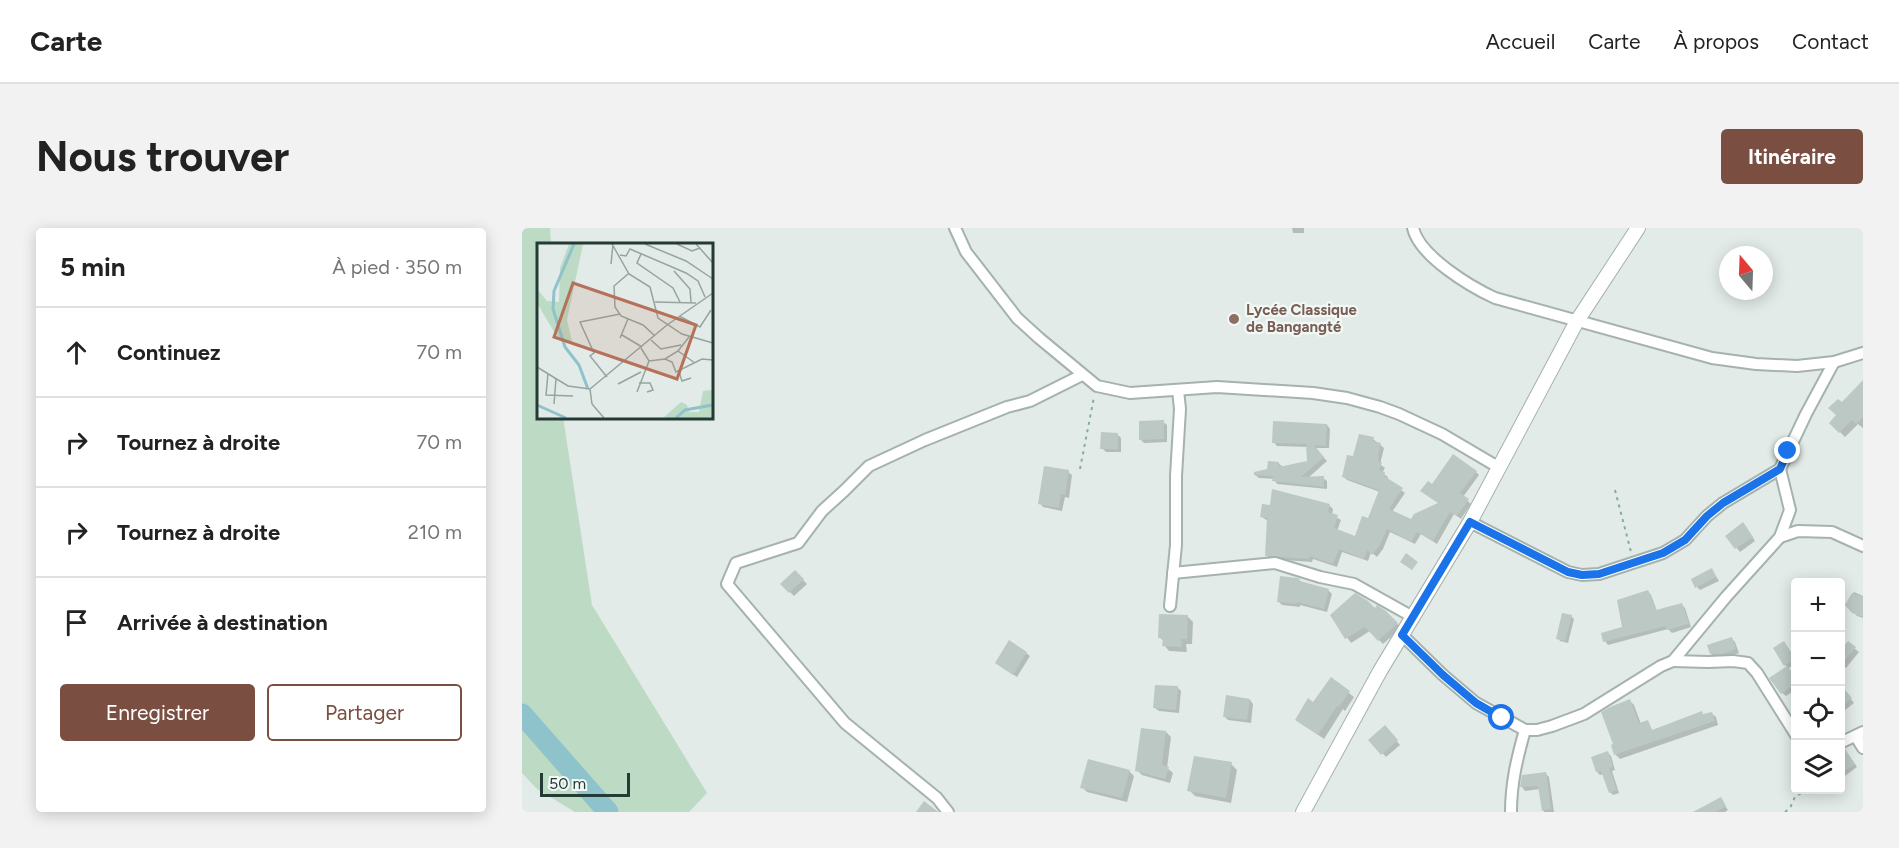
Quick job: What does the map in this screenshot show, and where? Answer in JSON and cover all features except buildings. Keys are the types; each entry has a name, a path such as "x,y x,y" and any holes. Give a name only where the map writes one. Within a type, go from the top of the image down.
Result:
{"street":[{"path":"955,228 966,252 1017,318 1097,386 1130,393 1217,387 1313,393 1347,398 1380,406 1399,414 1442,434 1498,467"},
{"path":"1413,228 1417,240 1443,266 1470,286 1495,298 1577,321 1712,358 1756,364 1797,366 1834,363 1863,353"},
{"path":"1303,812 1380,671 1470,522 1577,321 1638,228"},
{"path":"1470,522 1568,572 1582,575 1599,574 1663,553 1685,540 1707,516 1723,503 1780,469 1834,363"},
{"path":"948,812 937,798 844,723 727,584 736,563 798,543 822,511 869,466 924,440 1007,407 1030,401 1082,375"},
{"path":"1170,606 1176,545 1176,476 1180,409 1178,390"},
{"path":"1780,469 1790,510 1798,531"},
{"path":"1674,661 1726,597 1780,537 1790,510"},
{"path":"1780,537 1798,531 1832,532 1863,546"},
{"path":"1173,573 1275,563 1320,577 1354,584 1413,617"},
{"path":"1402,635 1476,703 1525,730 1552,726 1584,714 1674,661 1748,663 1757,673 1791,727"},
{"path":"1511,812 1511,787 1525,730"},
{"path":"1845,741 1859,734 1863,748"}],"path":[{"path":"1080,470 1097,386"},
{"path":"1615,490 1623,527 1636,563"},
{"path":"1785,812 1799,794"}],"green space":[{"path":"522,228 550,228 551,243 537,243 537,418 563,418 592,605 707,793 689,812 575,812 537,789 522,773"}],"waterway":[{"path":"522,714 608,812"}],"place":[{"name":"Lycée Classique de Bangangté","path":"1234,319"}],"route":[{"path":"1502,718 1476,703 1402,635 1470,522 1568,572 1582,575 1599,574 1636,563 1673,548 1685,540 1707,516 1723,503 1780,469 1788,451"}]}
